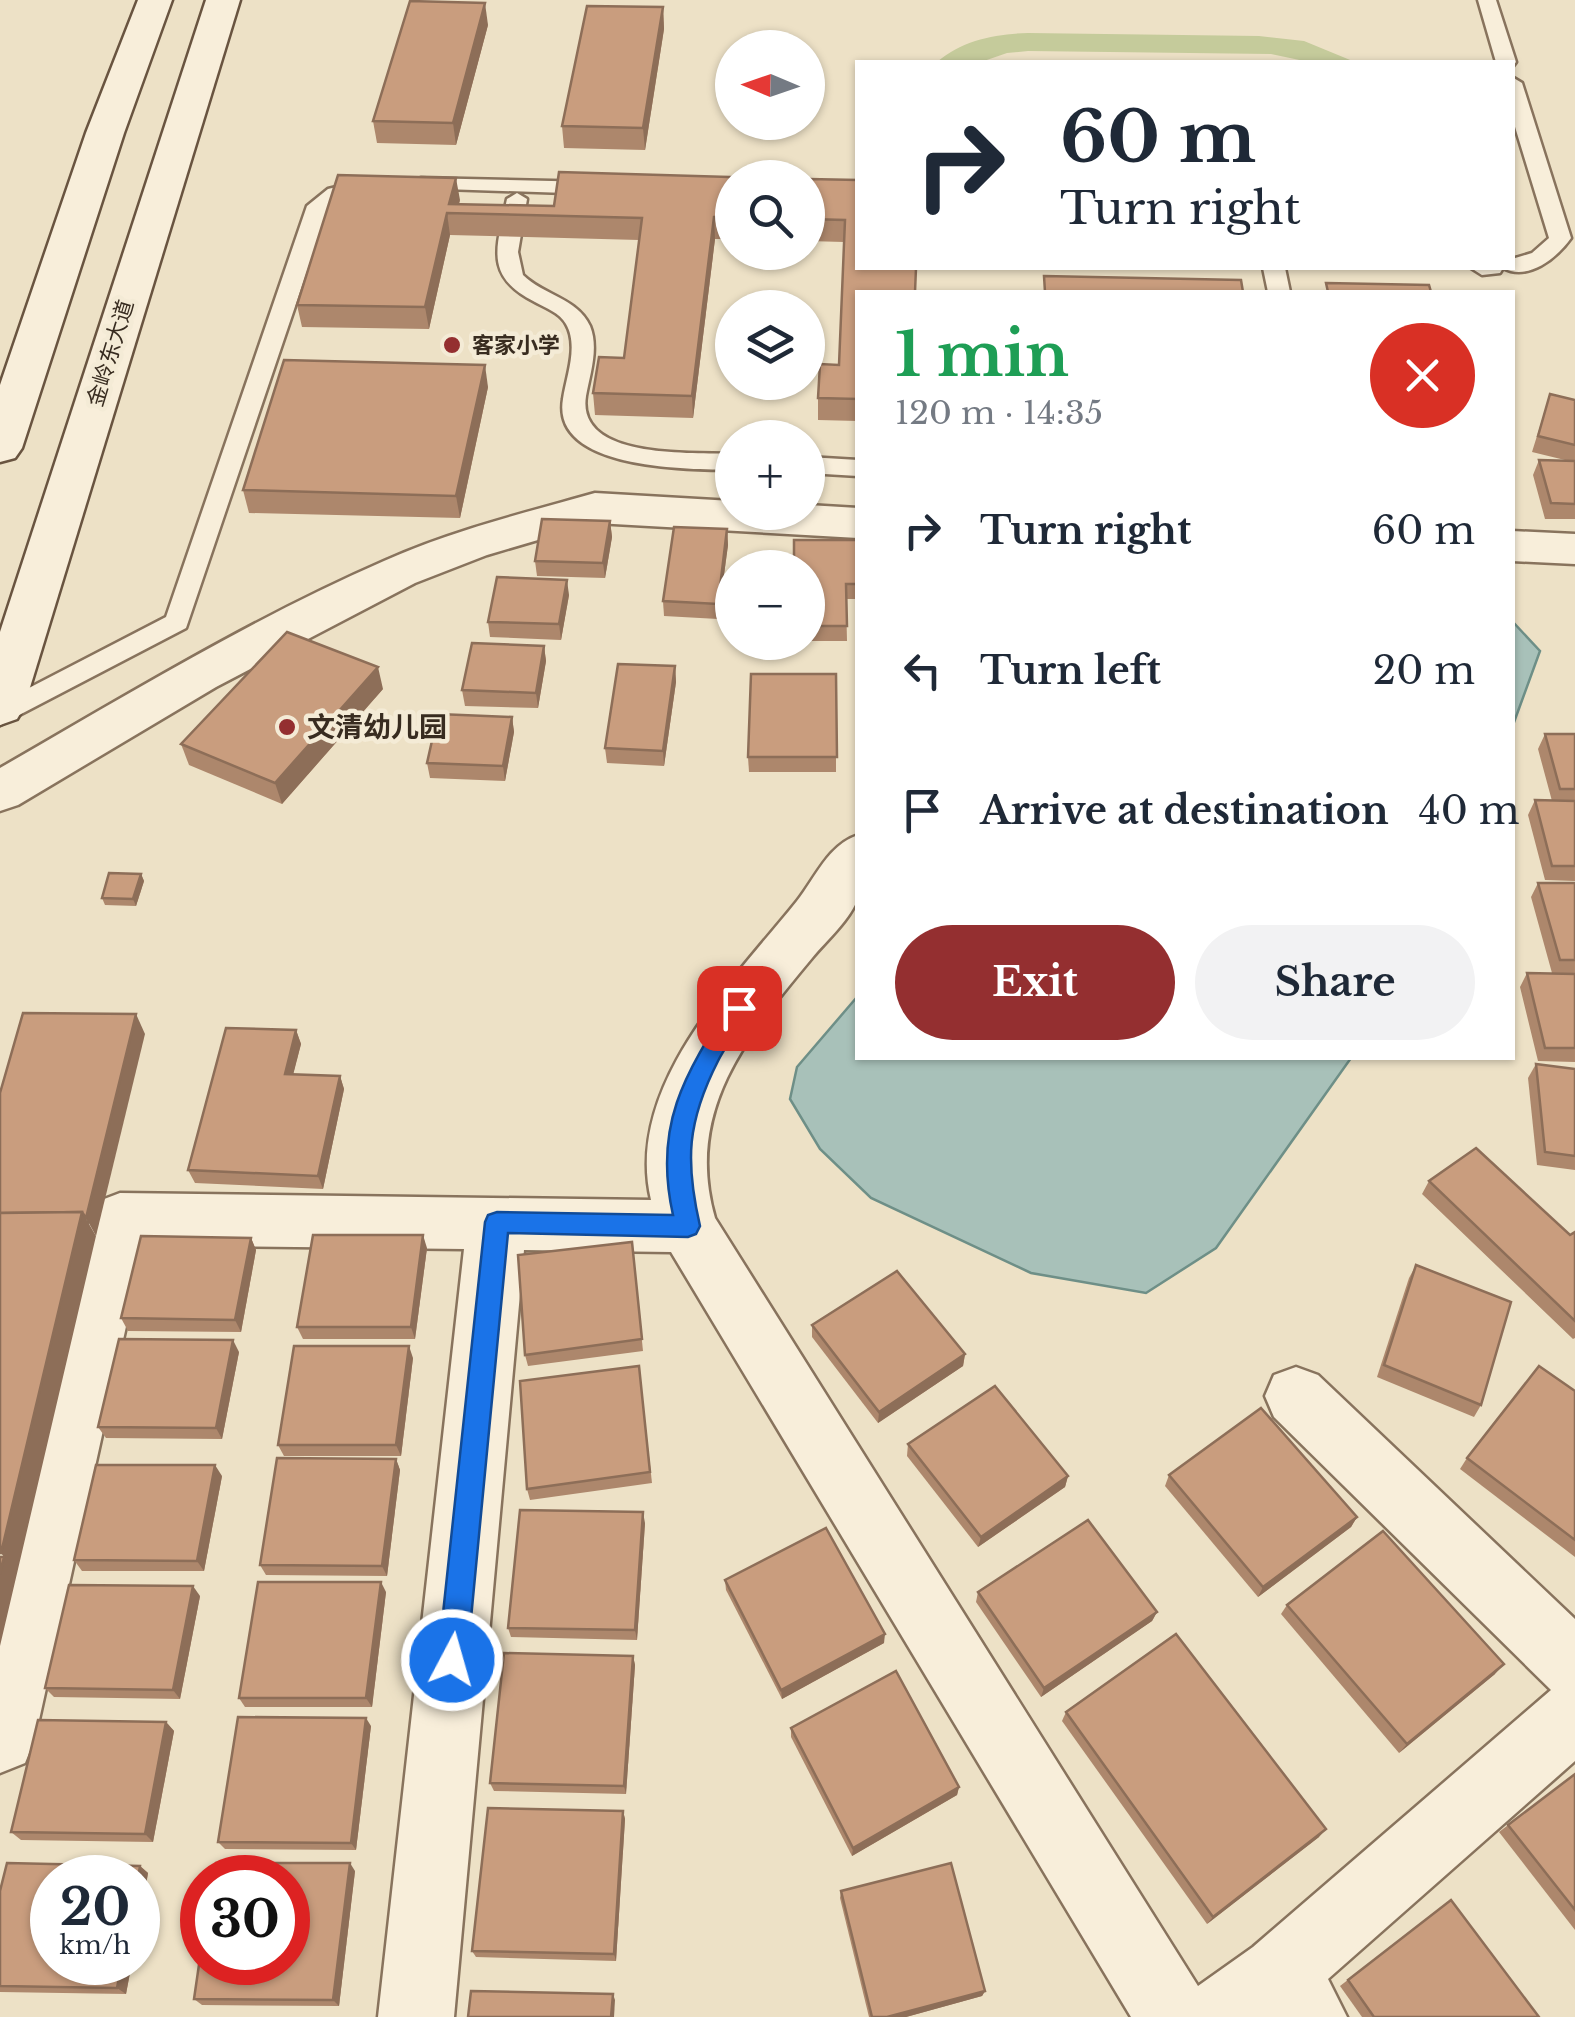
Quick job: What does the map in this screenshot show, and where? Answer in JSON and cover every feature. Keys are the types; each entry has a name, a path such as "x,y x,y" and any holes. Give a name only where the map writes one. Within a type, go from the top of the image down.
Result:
{"street":[{"path":"0,448 105,133 155,0"},
{"name":"金岭东大道","path":"0,711 223,0"},
{"path":"0,792 216,666 399,572 471,544 594,508 855,523"},
{"path":"1515,546 1574,551"},
{"path":"855,859 816,915 753,985 710,1054 684,1112 676,1176 688,1226 1174,2017"},
{"path":"0,1738 120,1219 688,1226"},
{"path":"416,2017 497,1222"},
{"path":"1296,1396 1575,1666"},
{"path":"1219,2017 1294,1995 1575,1715"}],"lane":[{"path":"1488,0 1505,60"},
{"path":"1515,93 1560,238 1552,250 1530,264 1515,266"},
{"path":"0,711 178,622 318,206 335,193 358,186 616,188"},
{"path":"518,186 508,267 516,280 568,312 579,327 582,356 572,410 573,422 583,436 605,448 632,454 715,461"},
{"path":"825,466 855,468"}],"green space":[{"path":"1004,35 1259,36 1304,41 1350,60 1300,60 1271,54 1028,51 987,60 940,60 958,48"}],"water":[{"path":"1515,624 1540,651 1515,720"},
{"path":"855,999 855,1060 1350,1060 1216,1248 1146,1293 1031,1273 871,1198 820,1149 790,1099 797,1067"}],"building":[{"path":"410,1 485,3 453,123 373,121"},
{"path":"587,6 663,7 643,128 562,126"},
{"path":"559,172 715,177 715,217 692,396 593,393 599,357 624,358 642,218 447,213 425,307 297,305 338,175 456,178 449,204 554,206"},
{"path":"825,179 855,180 855,270 916,270 915,290 855,290 855,399 825,398 825,364 839,365 845,220 825,219"},
{"path":"1044,276 1241,280 1243,290 1045,290"},
{"path":"1326,283 1429,285 1430,290 1328,290"},
{"path":"284,360 485,365 456,496 243,490"},
{"path":"1550,394 1575,400 1575,445 1538,436"},
{"path":"1539,460 1575,461 1575,504 1551,503"},
{"path":"542,519 610,521 603,563 535,561"},
{"path":"674,527 727,530 724,550 715,550 715,604 663,601"},
{"path":"794,540 855,540 855,584 846,584 847,626 825,626 825,550 794,550"},
{"path":"497,577 567,580 559,624 488,622"},
{"name":"文清幼儿园","path":"287,632 378,667 275,783 181,744"},
{"path":"472,643 544,646 536,693 462,690"},
{"path":"618,664 675,666 663,751 605,748"},
{"path":"751,674 836,674 837,757 748,757"},
{"path":"438,714 512,717 503,766 427,763"},
{"path":"1545,734 1575,734 1575,789 1560,789"},
{"path":"1535,800 1575,801 1575,866 1552,866"},
{"path":"109,873 141,874 133,899 102,898"},
{"path":"1538,883 1575,883 1575,960 1560,960"},
{"path":"1527,973 1575,974 1575,1048 1545,1048"},
{"path":"23,1013 136,1014 86,1218 82,1212 0,1213 0,1093"},
{"path":"226,1028 296,1030 285,1074 340,1076 318,1176 188,1170"},
{"path":"1536,1064 1575,1069 1575,1156 1545,1152"},
{"path":"1476,1148 1570,1235 1575,1232 1575,1321 1429,1181"},
{"path":"82,1212 1,1553 0,1553 0,1213"},
{"path":"313,1235 423,1235 411,1327 297,1327"},
{"path":"141,1236 251,1238 235,1320 121,1318"},
{"path":"632,1242 642,1339 525,1355 518,1255"},
{"path":"1416,1265 1511,1302 1481,1405 1384,1365"},
{"path":"897,1271 965,1354 879,1412 812,1325"},
{"path":"119,1339 233,1340 216,1428 98,1427"},
{"path":"294,1346 409,1346 396,1445 278,1445"},
{"path":"639,1366 650,1472 527,1489 520,1381"},
{"path":"1539,1366 1575,1391 1575,1540 1467,1458"},
{"path":"995,1386 1068,1476 981,1537 908,1444"},
{"path":"1261,1408 1357,1517 1263,1587 1169,1475"},
{"path":"277,1458 396,1459 382,1566 260,1565"},
{"path":"96,1465 215,1465 197,1561 74,1560"},
{"path":"520,1510 643,1512 635,1630 508,1628"},
{"path":"1088,1520 1157,1612 1044,1688 978,1592"},
{"path":"826,1528 885,1634 781,1690 725,1580"},
{"path":"1383,1531 1504,1664 1407,1744 1287,1605"},
{"path":"258,1582 381,1582 366,1698 239,1698"},
{"path":"69,1585 193,1586 173,1690 45,1688"},
{"path":"1176,1634 1326,1829 1213,1917 1066,1712"},
{"path":"504,1653 633,1656 624,1786 490,1783"},
{"path":"896,1671 959,1787 853,1848 791,1728"},
{"path":"238,1717 366,1718 351,1843 218,1842"},
{"path":"38,1720 166,1722 145,1834 11,1832"},
{"path":"1575,1774 1575,1910 1508,1825"},
{"path":"488,1808 623,1811 614,1954 472,1951"},
{"path":"7,1863 30,1864 30,1985 118,1985 117,1988 0,1986 0,1891"},
{"path":"310,1863 350,1863 333,2000 194,1999 196,1985 310,1985"},
{"path":"951,1863 985,1991 887,2017 872,2017 841,1891"},
{"path":"1451,1900 1539,2017 1374,2017 1348,1980"},
{"path":"471,1991 613,1994 611,2017 468,2017"}],"place":[{"name":"客家小学","path":"452,345"},
{"name":"文清幼儿园","path":"287,727"}],"route":[{"path":"452,1660 497,1222 688,1226 676,1176 684,1112 710,1054 739,1008"}]}
